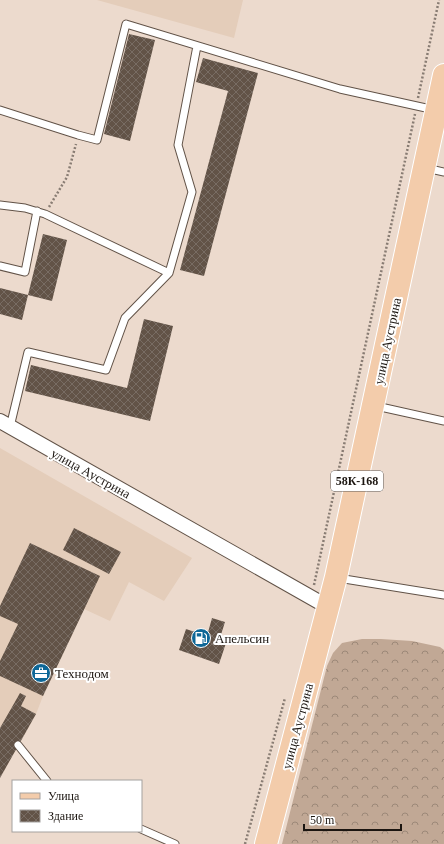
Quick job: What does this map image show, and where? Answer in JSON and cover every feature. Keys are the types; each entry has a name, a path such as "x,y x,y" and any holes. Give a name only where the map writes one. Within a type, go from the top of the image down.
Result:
{"main road":[{"name":"улица Аустрина","path":"266,844 320,602 336,577 373,406 434,170 427,108 444,75"}],"street":[{"name":"улица Аустрина","path":"5,424 320,602"}],"lane":[{"path":"0,110 97,140 126,24 340,89 427,108"},
{"path":"5,424 28,352 106,370 125,318 169,273 192,192 178,145 197,46"},
{"path":"0,205 25,208 45,214 169,273"},
{"path":"0,266 25,272 37,211"},
{"path":"373,406 444,421"},
{"path":"336,577 444,595"},
{"path":"18,745 46,780"},
{"path":"142,829 175,844"}],"path":[{"path":"320,602 427,108 439,0"},
{"path":"45,214 67,177 78,135"},
{"path":"245,844 287,691"}],"shaded area":[{"path":"97,0 243,0 234,38"},
{"path":"0,448 192,558 164,601 129,582 110,621 84,609 36,714 0,778"}],"green space":[{"path":"362,639 412,641 440,647 444,650 444,844 282,844 327,666 333,653 342,643"}],"building":[{"path":"129,34 155,40 130,141 104,134"},
{"path":"203,58 258,73 204,276 180,270 228,91 196,82"},
{"path":"43,234 67,240 52,301 28,295"},
{"path":"0,288 28,295 22,320 0,314"},
{"path":"144,319 173,326 150,421 25,391 31,365 127,388"},
{"path":"74,528 121,552 109,574 63,550"},
{"path":"30,543 100,576 43,696 0,676 0,661 18,624 0,616 0,606"},
{"name":"Апельсин","path":"212,618 225,622 219,641 226,643 219,664 179,650 186,629 207,636"},
{"path":"20,693 26,696 21,706 36,714 0,778 0,728"}],"place":[{"name":"Апельсин","path":"201,638"},
{"name":"Технодом","path":"41,673"}]}
